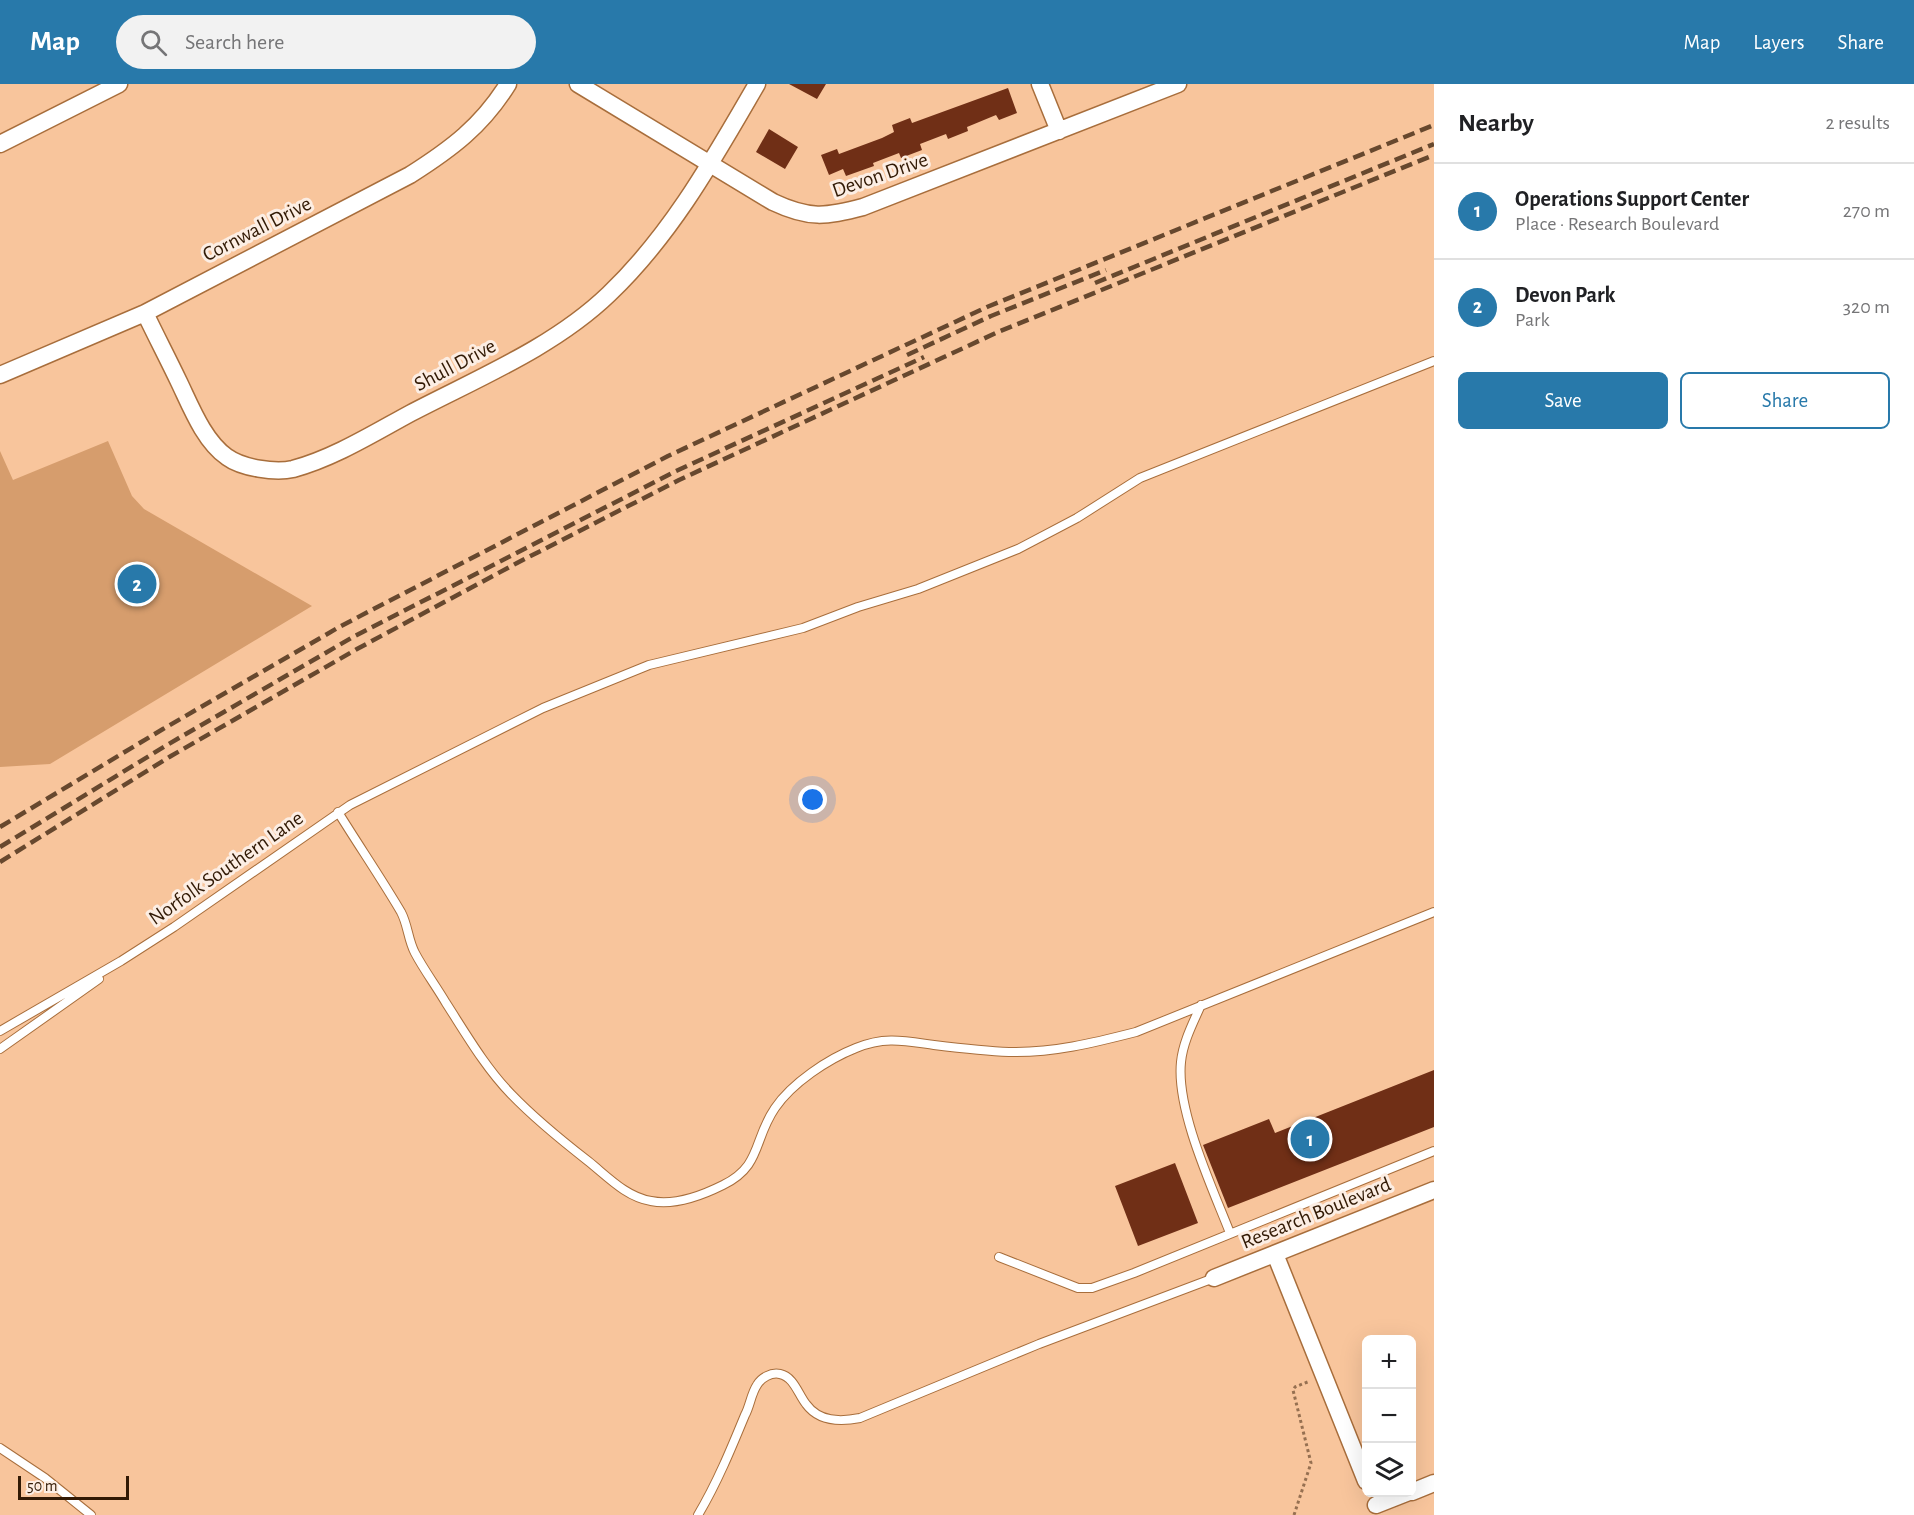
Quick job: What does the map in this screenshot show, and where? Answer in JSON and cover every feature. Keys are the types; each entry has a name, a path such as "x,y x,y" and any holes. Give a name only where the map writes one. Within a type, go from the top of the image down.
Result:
{"street":[{"path":"0,144 118,84"},
{"name":"Cornwall Drive","path":"0,375 145,313 410,175 447,152 472,131 497,102 508,84"},
{"name":"Devon Drive","path":"578,84 773,202 793,212 816,215 834,215 863,207 938,180 1178,84"},
{"name":"Shull Drive","path":"145,313 204,432 227,457 254,469 291,469 338,452 528,352 574,323 608,295 650,251 711,165 757,84"},
{"path":"1040,84 1059,131"},
{"name":"Research Boulevard","path":"1214,1278 1434,1190"},
{"path":"1275,1254 1362,1471"},
{"path":"1416,1490 1434,1483"},
{"path":"1376,1504 1396,1497"}],"lane":[{"name":"Norfolk Southern Lane","path":"0,1031 121,961 174,927 338,813 380,789 584,690 650,665 803,628 852,609 918,589 1034,541 1077,518 1140,478 1434,361"},
{"path":"338,813 403,915 415,953 475,1049 509,1092 562,1141 622,1188 648,1201 666,1203 682,1201 721,1186 739,1176 750,1164 763,1128 776,1106 801,1082 825,1064 856,1048 893,1039 1008,1052 1068,1049 1136,1032 1434,912"},
{"path":"0,1049 174,927"},
{"path":"1201,1005 1185,1044 1180,1074 1183,1096 1199,1152 1230,1233"},
{"path":"999,1257 1078,1288 1092,1288 1434,1150"},
{"path":"699,1515 711,1495 757,1384 766,1376 778,1373 789,1377 807,1406 824,1418 841,1422 860,1418 1039,1344 1214,1278"},
{"path":"0,1448 45,1478 91,1515"}],"path":[{"path":"1294,1515 1311,1463 1293,1390 1314,1379"}],"shaded area":[{"path":"108,441 132,496 144,509 312,606 50,764 0,767 0,451 13,480"}],"building":[{"path":"789,84 826,84 817,99"},
{"path":"1008,88 1017,113 999,120 996,115 967,127 968,131 948,139 946,134 920,144 922,150 901,158 899,153 873,163 874,166 846,176 843,169 829,175 821,155 837,149 839,154 894,132 892,125 910,118 912,123"},
{"path":"769,129 798,147 785,169 756,152"},
{"path":"1434,1070 1434,1127 1228,1208 1203,1145 1269,1119 1275,1133"},
{"path":"1175,1163 1198,1223 1138,1246 1115,1186"}],"railway":[{"path":"0,827 341,626 668,456 987,307 1434,125"},
{"path":"1095,283 1434,144"},
{"path":"0,862 171,756 357,649 679,480 998,332 1434,155"},
{"path":"907,355 991,316 1106,270"},
{"path":"0,847 167,745 353,637 676,471 924,357"}],"place":[{"name":"Devon Park","path":"137,584"},
{"name":"Operations Support Center","path":"1310,1139"}]}
